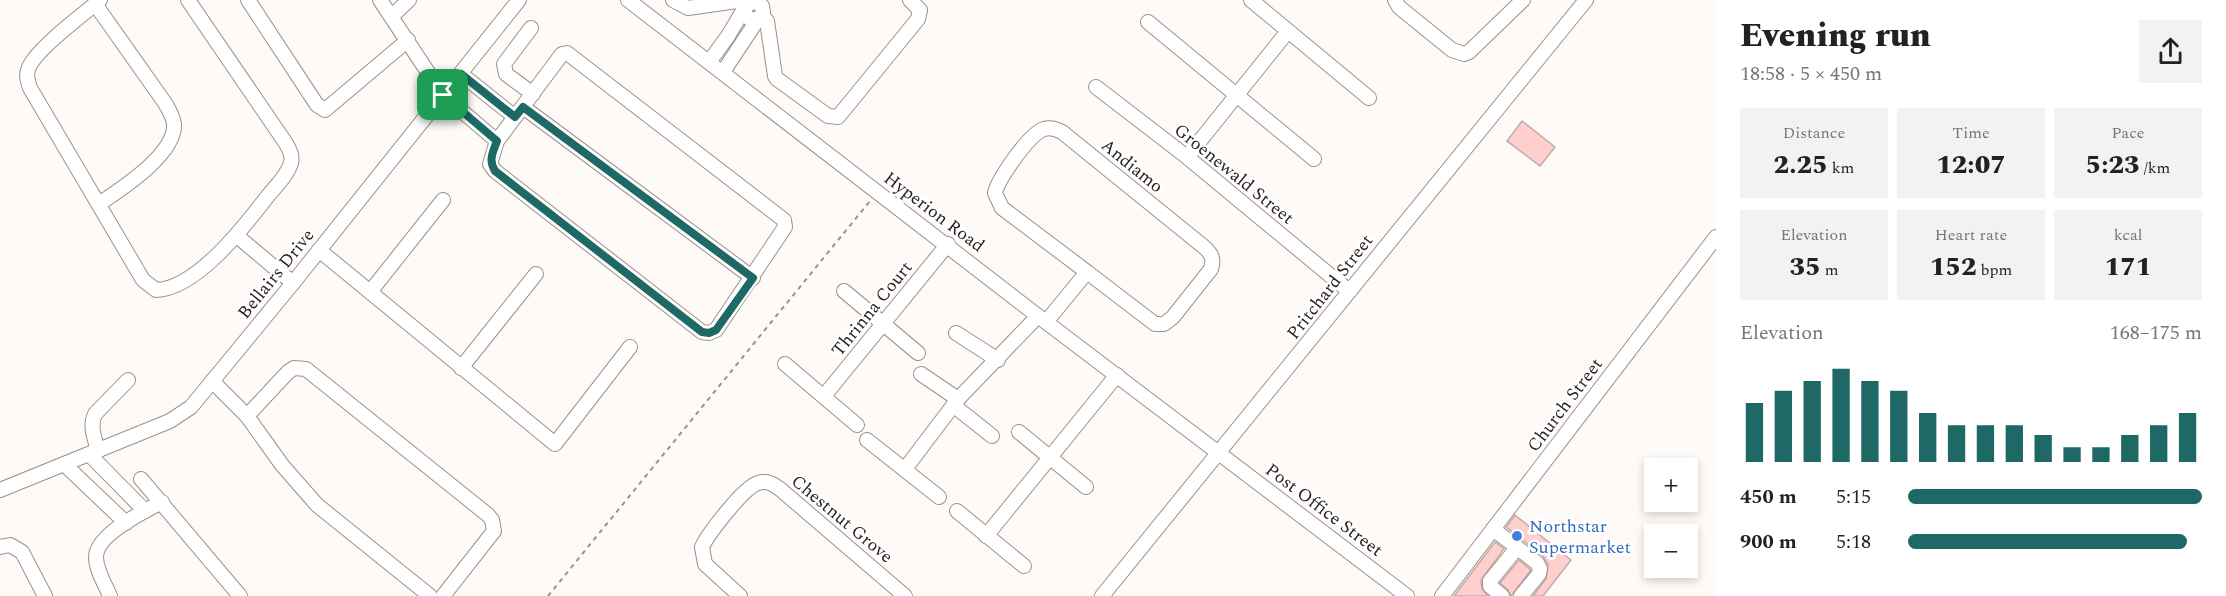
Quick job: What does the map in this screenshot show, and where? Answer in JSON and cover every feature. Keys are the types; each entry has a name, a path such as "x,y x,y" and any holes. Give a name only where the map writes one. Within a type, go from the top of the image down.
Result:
{"street":[{"path":"99,204 144,170 168,144 174,126 165,103 97,2 37,54 27,71 27,80 143,280 156,290 172,287 223,250 237,236 292,162 291,153 188,0"},
{"path":"248,0 317,105 325,110 411,46"},
{"path":"380,0 443,95 497,141"},
{"path":"392,16 409,0"},
{"name":"Bellairs Drive","path":"0,489 94,453 182,414 203,394 519,0"},
{"name":"Hyperion Road","path":"628,0 1218,452"},
{"path":"673,0 688,8 744,0 767,21 777,79 828,116 838,117 918,19 920,10 910,0"},
{"path":"1251,0 1369,98"},
{"path":"1395,0 1399,7 1452,51 1464,54 1469,52 1522,0"},
{"name":"Pritchard Street","path":"1102,596 1585,0"},
{"path":"709,62 756,9"},
{"path":"723,72 756,9"},
{"path":"1148,22 1314,159"},
{"path":"531,28 504,64 504,69 506,74 533,94"},
{"path":"1187,158 1288,31"},
{"path":"567,53 780,215 785,227 716,330 709,333 702,332 495,171 490,164 497,141 519,112 562,54 567,53"},
{"path":"461,74 519,112 753,278"},
{"name":"Groenewald Street","path":"1096,87 1187,158 1349,291"},
{"name":"Andiamo","path":"1046,128 1062,132 1209,252 1213,263 1211,269 1173,317 1159,325 1087,272 1002,208 995,193 1001,178 1033,137 1046,128"},
{"path":"370,292 443,200"},
{"path":"237,236 293,283"},
{"name":"Church Street","path":"1442,596 1716,237"},
{"name":"Thrinna Court","path":"824,396 948,244"},
{"path":"319,250 555,444 630,347"},
{"path":"905,469 956,402 1087,272"},
{"path":"461,368 536,273"},
{"path":"844,291 918,353"},
{"path":"956,333 998,360"},
{"path":"786,364 857,425"},
{"path":"247,416 288,372 294,368 306,369 488,515 492,520 494,531 443,596"},
{"path":"921,374 956,402 992,436"},
{"path":"986,536 1117,375"},
{"path":"128,380 92,420 94,453 145,511"},
{"path":"212,381 247,416 282,465 318,505 430,596"},
{"path":"1019,432 1086,487"},
{"path":"867,440 939,497"},
{"name":"Post Office Street","path":"1218,452 1407,596"},
{"path":"64,464 126,523"},
{"path":"141,479 240,596"},
{"name":"Chestnut Grove","path":"740,596 705,564 702,547 711,532 745,492 759,483 766,482 780,489 905,596"},
{"path":"110,596 98,569 96,551 105,538 162,502"},
{"path":"957,511 1024,566"},
{"path":"1493,529 1537,563 1540,569 1539,574 1521,596"},
{"path":"0,547 10,545 22,552 45,596"},
{"path":"1502,596 1490,586 1490,581 1517,548"}],"path":[{"path":"548,596 878,192"}],"building":[{"path":"1522,121 1555,147 1540,166 1507,141"},
{"path":"1515,515 1571,560 1543,596 1533,596 1546,579 1548,565 1543,556 1506,527"},
{"path":"1495,542 1504,549 1481,580 1482,589 1488,596 1454,596"},
{"path":"1519,560 1531,570 1511,596 1500,583"}],"place":[{"name":"Northstar Supermarket","path":"1517,536"}],"route":[{"path":"461,74 515,117 523,107 753,278 722,323 716,330 709,333 702,332 495,171 490,164 497,141 443,95 461,74"}]}
